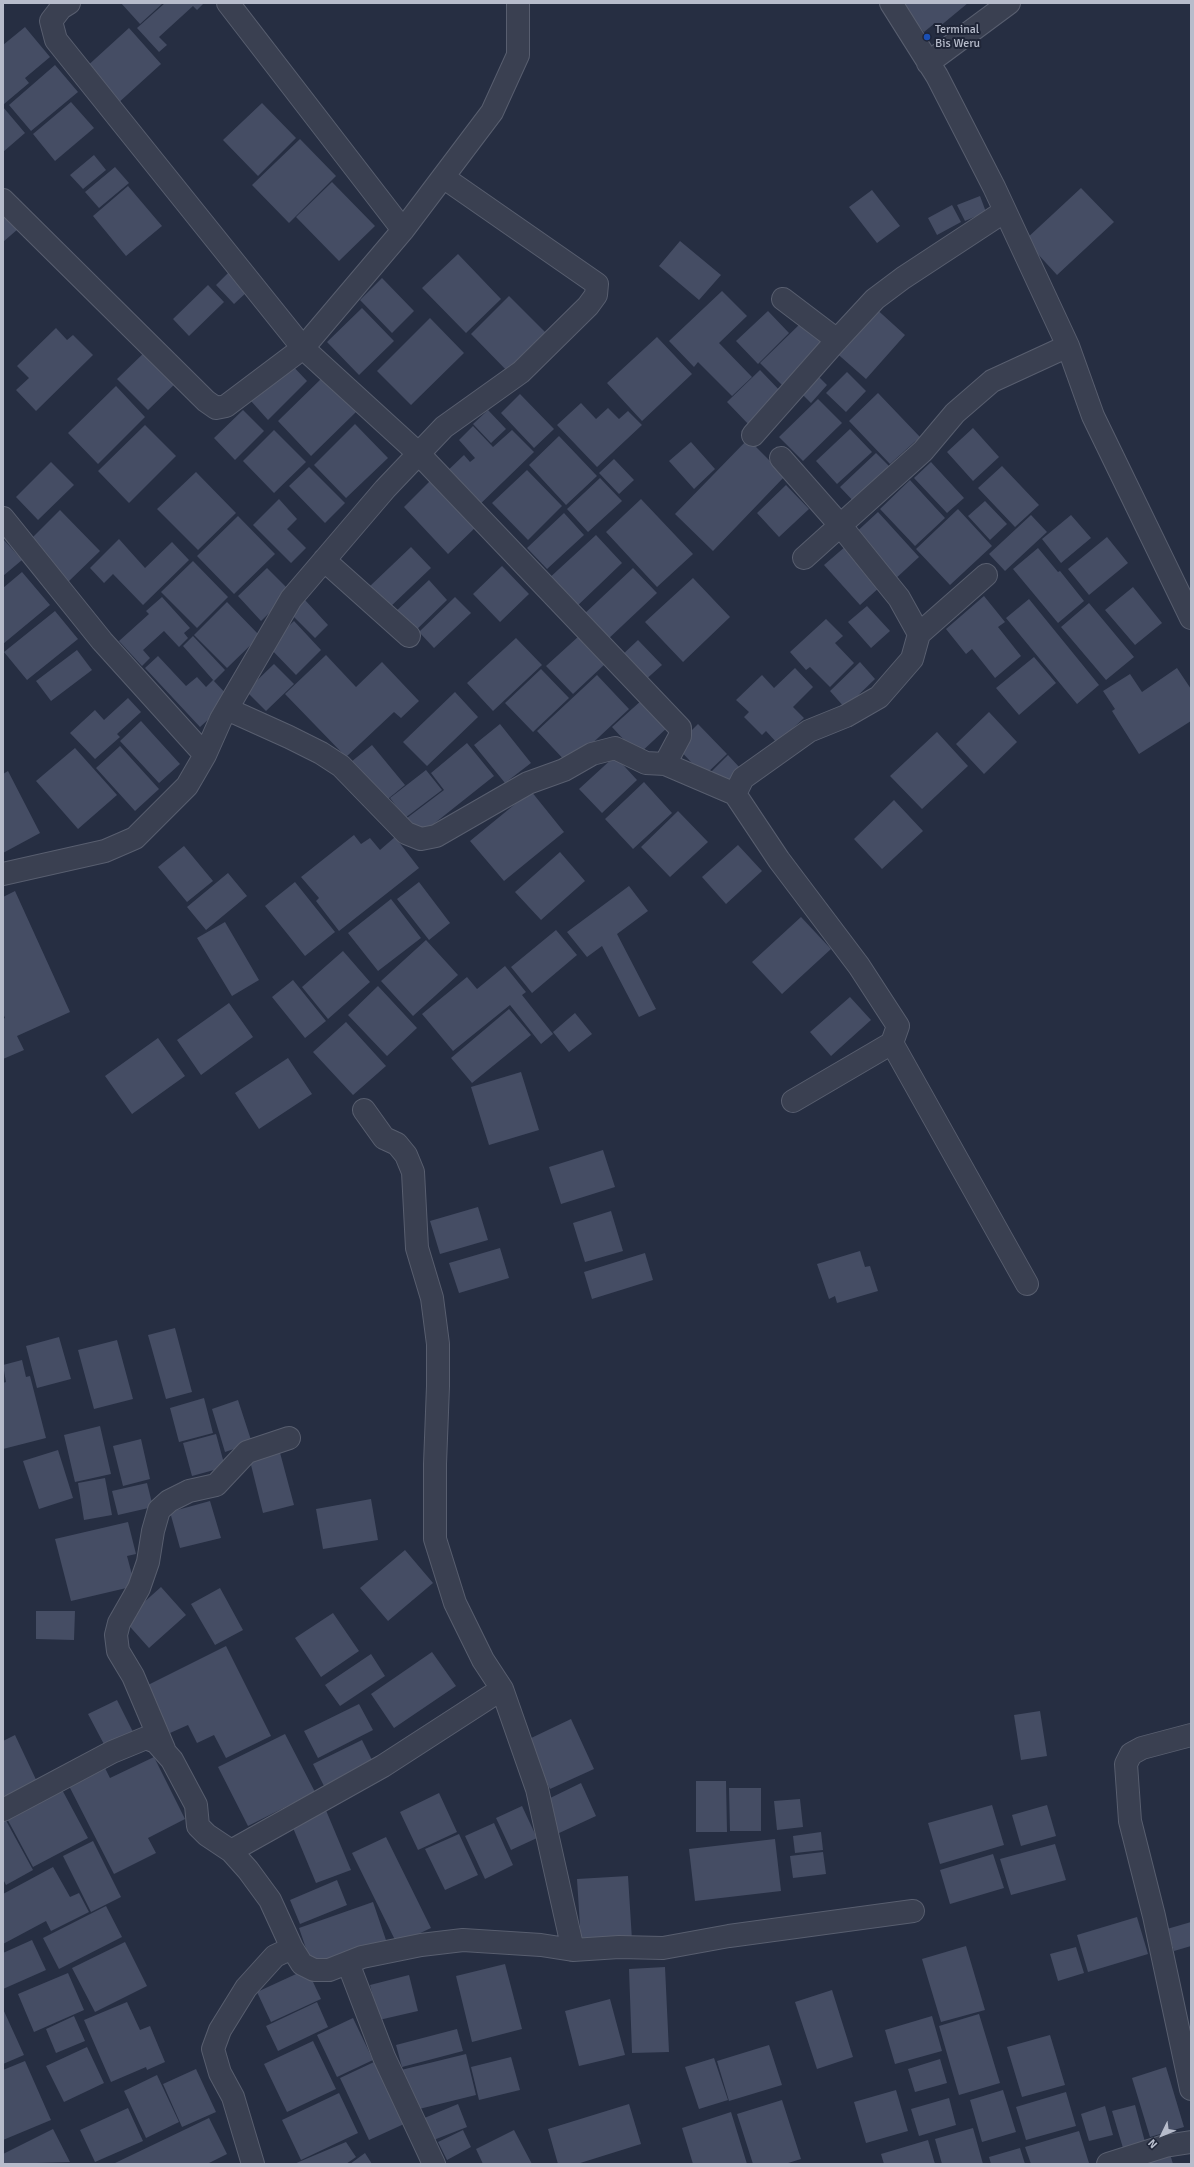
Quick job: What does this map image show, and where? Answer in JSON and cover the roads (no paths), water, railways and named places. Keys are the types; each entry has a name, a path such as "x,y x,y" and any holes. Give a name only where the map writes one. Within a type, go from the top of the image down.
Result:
{"street":[{"path":"69,3 61,8 51,21 56,40 303,348 419,454 680,728 680,736 664,764"},
{"path":"228,3 403,230"},
{"path":"3,200 206,401 216,408 226,406 303,348 403,230 492,112 518,55 518,3"},
{"path":"891,3 928,63 1005,211 1068,346 1093,416 1191,618"},
{"path":"928,63 1009,3"},
{"path":"3,874 105,851 135,838 186,786 205,755 227,709 291,599 324,560 385,489 444,427 521,372 588,306 596,295 597,284 443,177"},
{"path":"753,435 875,299 903,278 1005,211"},
{"path":"783,299 837,340"},
{"path":"804,558 923,451 955,413 992,381 1068,346"},
{"path":"781,458 840,525 899,598 919,634"},
{"path":"3,518 102,641 205,755"},
{"path":"324,560 409,636"},
{"path":"735,794 743,778 810,730 846,716 879,697 912,659 919,634 986,575"},
{"path":"227,709 302,743 340,766 406,833 421,839 436,836 528,783 564,770 592,754 615,748 646,763 664,764 735,794 779,860 859,966 898,1026 892,1044 793,1101"},
{"path":"892,1044 1027,1284"},
{"path":"364,1110 384,1138 397,1144 406,1155 413,1172 417,1248 432,1298 438,1344 435,1464 436,1539 455,1603 483,1660 502,1689 537,1789 573,1950"},
{"path":"288,1438 246,1452 216,1484 189,1492 169,1501 159,1510 153,1531 148,1562 139,1588 119,1623 116,1635 118,1651 133,1676 164,1749 196,1805 198,1826 207,1835 231,1851 270,1900 292,1948 302,1964 314,1970 329,1970 362,1957 384,1952 463,1940 541,1945 573,1950 619,1946 663,1948 729,1936 913,1910"},
{"path":"231,1851 383,1766 502,1689"},
{"path":"1191,1735 1142,1748 1131,1754 1126,1764 1130,1820 1157,1931 1191,2089"},
{"path":"3,1810 79,1769 137,1741 146,1738 156,1742 164,1749"},
{"path":"253,2164 233,2097 220,2073 213,2049 220,2030 246,1988 275,1956 292,1948"},
{"path":"348,1963 384,2057 434,2164"},
{"path":"1108,2164 1165,2146 1191,2142"}],"place":[{"name":"Terminal Bis Weru","path":"927,37"}]}
